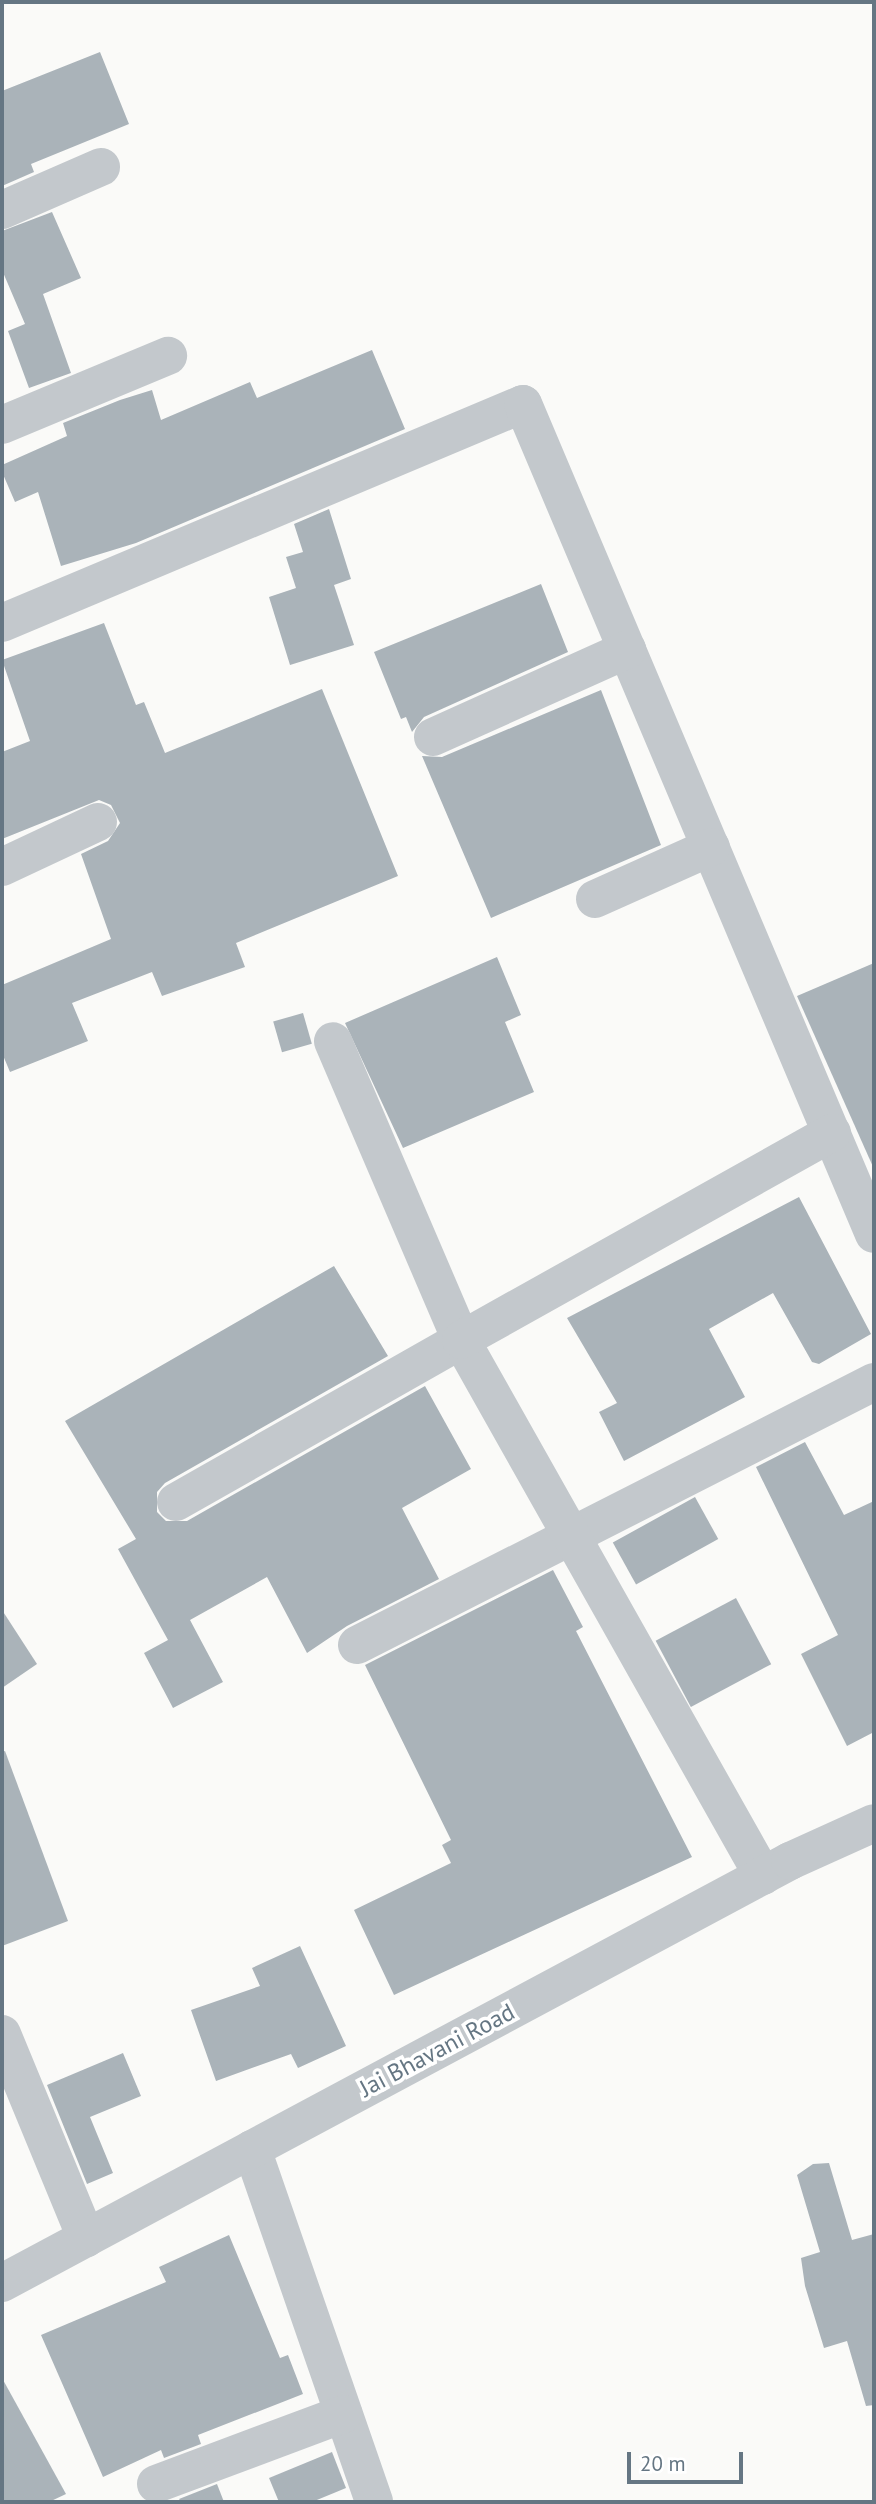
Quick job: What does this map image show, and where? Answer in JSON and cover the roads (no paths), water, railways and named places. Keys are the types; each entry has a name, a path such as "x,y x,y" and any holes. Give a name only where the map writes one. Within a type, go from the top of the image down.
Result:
{"street":[{"path":"2,210 101,167"},
{"path":"2,425 168,356"},
{"path":"2,623 523,404 874,1234"},
{"path":"433,737 627,650"},
{"path":"2,867 98,822"},
{"path":"595,899 711,847"},
{"path":"333,1041 461,1340 763,1876"},
{"path":"176,1502 832,1133"},
{"path":"357,1645 874,1382"},
{"name":"Jai Bhavani Road","path":"2,2283 763,1876 874,1823"},
{"path":"2,2034 86,2238"},
{"path":"252,2150 374,2502"},
{"path":"156,2484 343,2414"}]}
